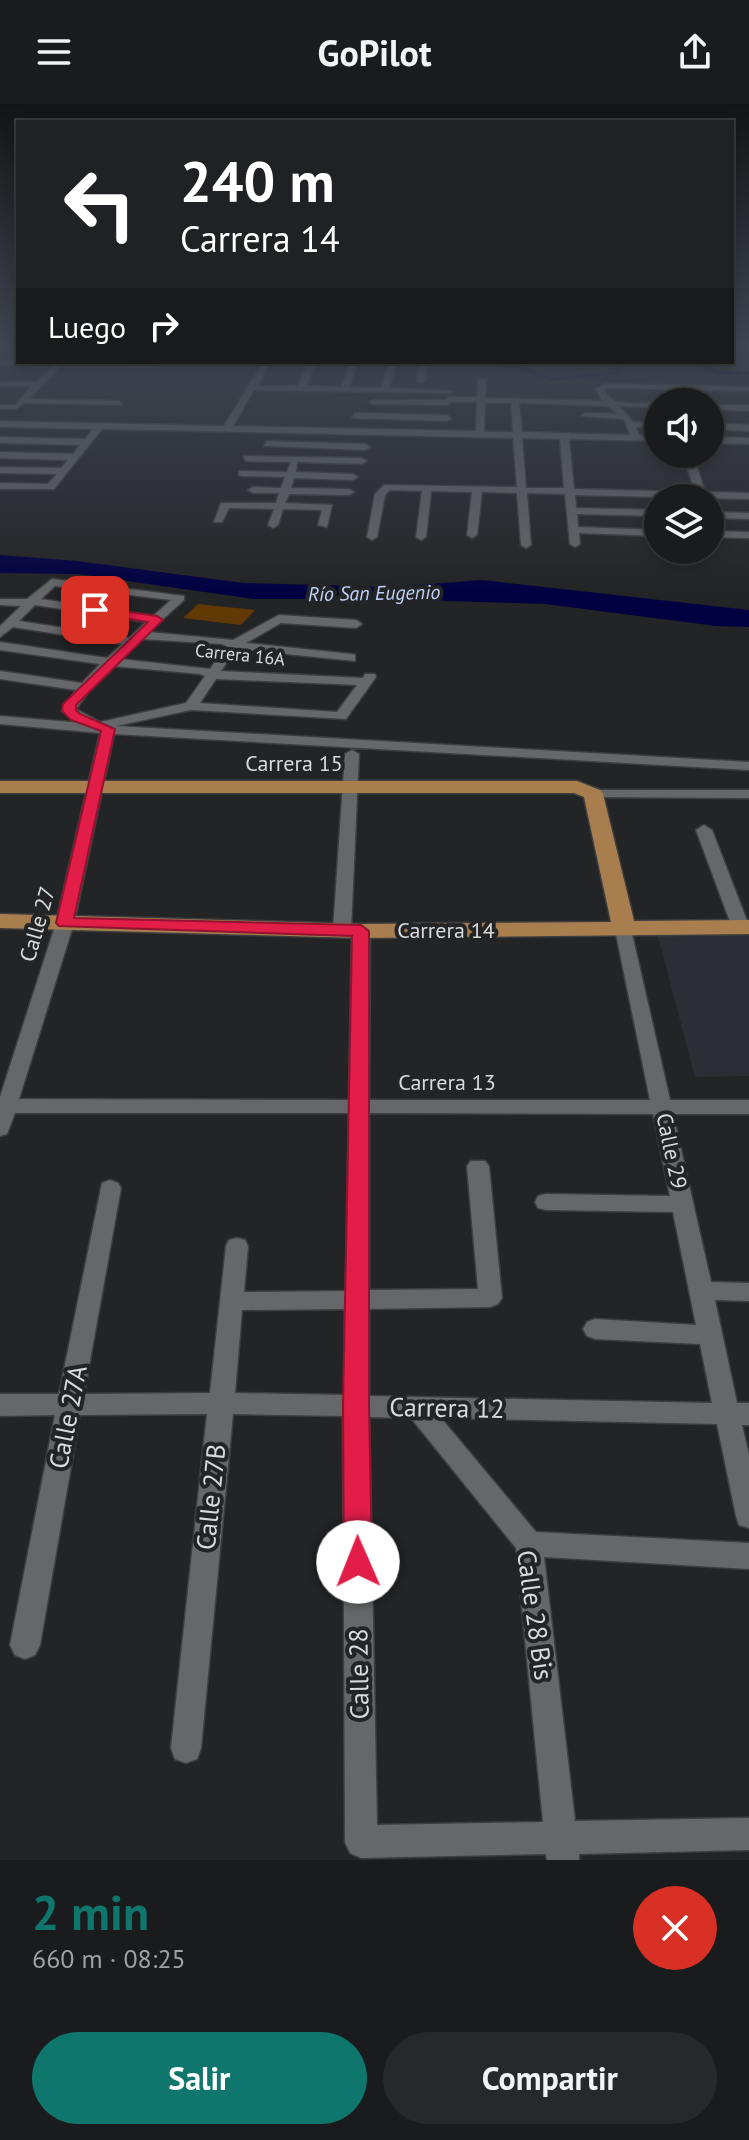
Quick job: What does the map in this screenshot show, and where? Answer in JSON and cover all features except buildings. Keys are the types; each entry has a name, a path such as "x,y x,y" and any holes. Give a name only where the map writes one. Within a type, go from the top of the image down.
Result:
{"main road":[{"name":"Carrera 15","path":"0,787 564,787 590,792"},
{"name":"Calle 29","path":"590,792 624,929"},
{"name":"Carrera 14","path":"0,921 351,930 745,927"}],"street":[{"path":"0,486 51,487 99,428"},
{"path":"182,428 644,438"},
{"path":"349,432 351,428"},
{"path":"446,428 446,434"},
{"path":"480,428 480,434"},
{"path":"518,428 526,545"},
{"path":"550,428 551,436"},
{"path":"587,428 588,437"},
{"path":"631,428 636,438"},
{"path":"273,525 305,431"},
{"path":"564,436 575,544"},
{"path":"0,440 88,442"},
{"path":"724,440 749,441"},
{"path":"267,444 366,447"},
{"path":"0,455 75,457"},
{"path":"246,458 362,461"},
{"path":"0,470 64,471"},
{"path":"242,473 353,477"},
{"path":"421,537 427,488"},
{"path":"372,537 380,494 384,489 644,495"},
{"path":"253,490 349,492"},
{"path":"472,535 477,490"},
{"path":"724,497 749,496"},
{"path":"218,520 225,505 328,507 323,525"},
{"path":"571,511 644,513"},
{"path":"724,517 749,516"},
{"path":"573,530 644,533"},
{"path":"724,534 749,535"},
{"path":"4,628 52,582 180,598 70,704 69,711 103,728 191,706 233,645 279,619 356,624"},
{"path":"0,602 31,602 157,620"},
{"path":"4,628 225,641 233,645 351,658"},
{"name":"Carrera 16A","path":"0,646 112,662 202,670 214,675 368,678 341,716 191,706"},
{"path":"0,675 85,687"},
{"path":"0,720 555,758 749,766"},
{"name":"Calle 27","path":"0,1129 3,1106 65,923 96,787 103,728"},
{"name":"Calle 28","path":"352,754 349,788 351,930 359,1106 356,1406 361,1842 562,1849"},
{"name":"Carrera 15","path":"590,792 749,794"},
{"path":"704,830 745,927"},
{"name":"Calle 29","path":"624,929 711,1335 739,1414 749,1516"},
{"name":"Carrera 13","path":"3,1106 662,1106 748,1109"},
{"path":"231,1301 490,1298 478,1166"},
{"name":"Calle 27A","path":"25,1645 110,1188"},
{"path":"546,1202 683,1204"},
{"name":"Calle 27B","path":"186,1748 237,1246"},
{"path":"701,1291 749,1292"},
{"path":"595,1329 711,1335"},
{"name":"Carrera 12","path":"0,1405 221,1403 739,1414"},
{"name":"Calle 28 Bis","path":"417,1407 529,1544 562,1849"},
{"path":"529,1544 749,1556"},
{"path":"562,1849 749,1834"}],"shaded area":[{"path":"198,604 255,610 241,625 183,618"},
{"path":"656,929 749,929 749,1076 695,1077"}],"water":[{"name":"Río San Eugenio","path":"0,555 77,561 243,583 392,587 482,580 749,610 749,627 716,626 545,604 254,599 78,574 0,573"}],"route":[{"path":"95,610 157,620 70,704 69,711 75,717 108,729 65,923 361,931 356,1406 358,1562"}]}
